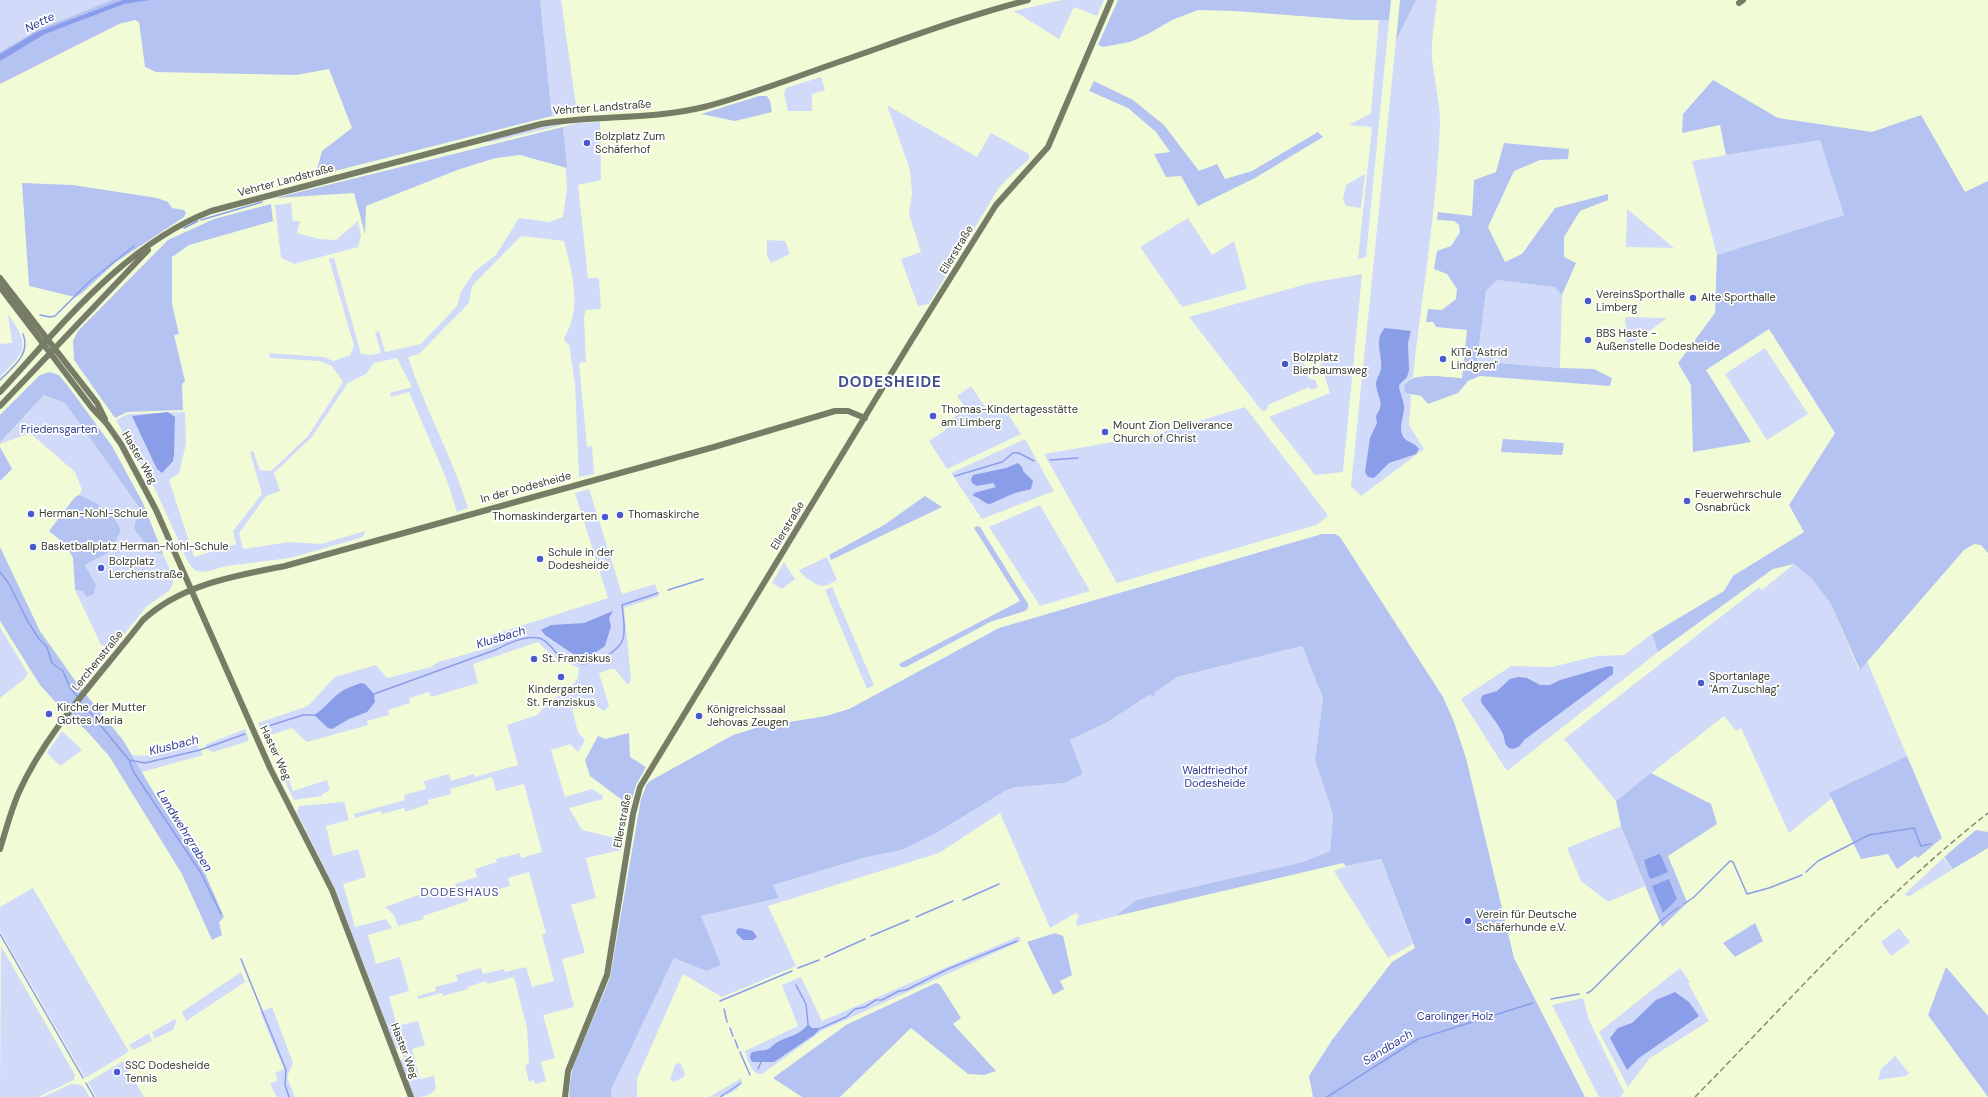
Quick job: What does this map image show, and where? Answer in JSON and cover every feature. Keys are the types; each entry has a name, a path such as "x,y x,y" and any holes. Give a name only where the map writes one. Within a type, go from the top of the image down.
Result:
{"street":[{"name":"Vehrter Landstraße","path":"0,392 117,270 156,241 182,225 211,211 519,129 569,119 658,114 705,107 781,83 984,13 1028,0"},
{"name":"Ellerstraße","path":"565,1097 568,1071 607,975 633,814 640,787 996,205 1048,147 1110,0"},
{"name":"Vehrter Landstraße","path":"0,406 156,241"},
{"name":"Haster Weg","path":"0,278 97,404 107,424"},
{"name":"Haster Weg","path":"0,287 92,408 107,424 121,444 147,492 270,768 340,909 411,1097"},
{"name":"In der Dodesheide","path":"191,590 228,578 285,566 631,470 835,411 848,411 865,418"},
{"name":"Lerchenstraße","path":"0,849 20,792 34,764 58,728 143,620 152,612 191,590"}],"green space":[{"path":"0,0 112,0 39,29 0,52"},
{"path":"112,0 540,0 552,116 319,175 316,173 322,151 352,128 329,69 296,75 156,72 145,67 139,22 135,20 119,24 0,84 0,52 39,29"},
{"path":"540,0 561,0 577,113 552,116"},
{"path":"1062,0 1104,0 1097,16 1074,7 1059,39 1014,11"},
{"path":"1118,0 1391,0 1389,20 1352,20 1235,11 1198,10 1172,20 1148,34 1130,42 1103,47 1098,45"},
{"path":"1400,0 1416,0 1396,41"},
{"path":"1416,0 1437,0 1432,57 1440,123 1433,219 1413,377 1407,381 1405,393 1411,395 1409,425 1424,449 1361,496 1351,486 1396,41"},
{"path":"1379,20 1389,20 1366,257 1358,259 1372,127 1349,125 1371,113"},
{"path":"821,77 825,90 812,94 812,111 788,111 784,94 786,88"},
{"path":"1713,80 1778,118 1872,132 1921,115 1965,192 1988,181 1988,553 1981,545 1974,544 1964,550 1860,670 1831,604 1812,579 1794,564 1773,569 1658,652 1652,634 1724,591 1733,576 1804,532 1789,505 1835,433 1769,329 1706,370 1751,442 1693,452 1691,385 1678,363 1715,313 1717,255 1844,215 1820,140 1726,155 1720,125 1682,133 1683,114"},
{"path":"1094,81 1133,100 1164,125 1199,171 1217,164 1225,179 1252,171 1318,132 1323,137 1255,178 1198,206 1181,176 1166,177 1154,154 1170,152 1156,132 1128,108 1089,91"},
{"path":"759,96 767,96 770,101 772,112 735,121 701,114"},
{"path":"887,105 977,157 991,133 1029,154 1029,159 998,189 929,304 918,306 901,259 921,252 909,214 912,194 910,170"},
{"path":"565,122 558,126 487,143 489,139"},
{"path":"600,122 601,180 578,185 588,278 599,278 601,309 586,310 584,318 586,362 579,363 587,447 592,446 594,474 579,477 575,384 569,344 565,342 564,338 570,326 573,314 574,290 573,278 564,241 521,236 472,286 469,303 419,354 408,357 422,395 462,489 468,508 457,512 446,478 409,392 391,397 390,393 412,387 397,358 374,363 366,374 348,383 312,437 274,473 280,491 266,496 239,533 243,549 290,542 321,544 365,531 363,537 290,558 226,566 202,572 195,570 189,564 156,491 116,420 128,414 185,412 186,444 179,473 169,480 194,557 236,544 233,531 262,494 250,452 253,451 260,470 271,471 308,436 343,382 332,366 320,361 270,358 269,353 324,357 333,361 350,355 354,346 329,259 334,258 361,354 371,355 381,353 375,332 379,331 385,352 421,344 457,306 461,292 474,272 496,255 519,218 549,222 563,217 567,188 563,127 577,123"},
{"path":"563,127 567,168 520,155 496,158 460,169 366,206 365,234 354,193 275,198"},
{"path":"1821,139 1844,215 1717,255 1692,161"},
{"path":"1504,143 1569,149 1568,159 1540,160 1514,171 1488,227 1505,262 1522,254 1555,208 1608,194 1608,200 1580,211 1564,237 1564,257 1576,263 1562,295 1554,287 1497,280 1486,291 1477,361 1560,368 1594,369 1612,378 1610,386 1480,376 1468,381 1458,393 1428,404 1421,396 1405,393 1405,385 1409,380 1416,377 1436,376 1462,378 1467,330 1436,327 1433,322 1426,322 1428,309 1442,310 1456,299 1457,289 1447,274 1434,269 1437,251 1451,246 1460,232 1459,225 1454,221 1437,220 1438,212 1472,216 1474,180 1496,172"},
{"path":"1365,174 1361,208 1346,206 1343,199 1346,185"},
{"path":"22,183 73,185 157,198 168,202 172,208 184,210 186,213 184,217 116,262 81,294 75,297 29,286"},
{"path":"291,203 293,221 300,221 297,233 319,239 336,240 358,221 361,235 358,247 294,264 281,258 275,205"},
{"path":"271,204 273,221 189,245 172,257 172,304 179,334 174,335 185,381 182,384 183,410 127,412 115,418 74,360 73,341 78,331 168,240 214,219"},
{"path":"1627,209 1674,248 1626,247"},
{"path":"1188,218 1212,255 1234,241 1247,289 1182,307 1140,247"},
{"path":"767,240 785,241 790,254 771,263 767,255"},
{"path":"1362,274 1343,472 1315,475 1269,417 1330,393 1318,356 1303,361 1309,379 1315,380 1318,387 1311,390 1309,387 1268,405 1267,410 1262,411 1189,317 1310,283"},
{"path":"1497,280 1554,287 1562,295 1560,368 1477,361 1486,291"},
{"path":"8,314 20,334 22,348 20,354 0,377 0,344 12,343"},
{"path":"1625,317 1667,318 1627,348"},
{"path":"1765,348 1808,414 1767,440 1725,374"},
{"path":"50,372 59,375 112,446 143,503 163,554 152,552 134,529 138,506 65,403 44,395 0,443 0,415 40,375"},
{"path":"971,386 989,413 1002,405 1021,434 947,469 929,441 947,429 944,424 966,409 957,396"},
{"name":"Friedensgarten","path":"44,395 65,403 138,506 134,529 152,552 163,554 172,574 173,584 169,591 147,606 113,648 101,645 75,590 83,591 96,585 85,565 117,548 115,542 121,530 118,524 104,508 79,495 82,490 75,472 30,433 0,444"},
{"path":"1245,407 1327,514 1327,517 1316,525 1117,583 1044,454 1153,435"},
{"path":"1025,439 1054,491 982,519 951,473"},
{"path":"1503,439 1564,443 1562,455 1501,452"},
{"path":"0,447 12,469 0,481"},
{"path":"589,489 622,594 655,584 659,596 624,608 631,680 628,685 614,668 599,673 609,706 604,711 595,705 572,709 578,732 585,740 578,752 570,744 551,750 565,797 592,789 602,795 603,799 569,808 582,830 623,840 621,850 586,858 596,898 571,905 585,953 562,959 574,1007 543,1015 555,1058 541,1062 546,1081 535,1084 534,1080 529,1082 525,1065 529,1064 527,1028 514,977 487,984 486,981 467,987 468,989 443,996 442,993 418,999 417,996 436,991 435,987 458,981 456,975 481,968 483,974 504,969 505,972 526,967 532,987 554,981 542,935 546,933 529,872 508,878 510,886 485,893 484,888 466,893 468,901 423,916 424,919 398,926 394,915 385,907 433,890 435,894 456,888 455,884 477,877 475,869 497,862 496,859 520,853 521,858 542,852 524,784 496,791 492,777 450,789 451,794 428,800 429,804 405,812 404,808 382,814 380,811 355,818 354,814 405,800 404,795 426,789 424,781 449,774 451,781 474,774 475,777 518,765 507,725 537,715 550,700 567,692 578,678 579,668 552,656 538,642 473,664 478,683 431,697 429,692 409,698 410,703 388,710 389,715 367,721 368,725 307,742 292,728 264,737 258,723 308,706 335,677 376,665 387,678 431,667 438,662 492,647 489,636 608,598 575,493"},
{"path":"79,495 104,508 114,518 121,530 115,542 117,548 85,565 96,585 94,594 86,597 83,591 75,590 73,558 66,545 49,531 75,497"},
{"path":"925,496 942,507 831,560 829,555 884,525"},
{"path":"1040,505 1090,591 1040,606 989,527"},
{"path":"977,526 980,527 1028,604 1028,608 1025,611 990,622 906,667 901,667 899,664 1020,601 974,528"},
{"name":"Carolinger Holz","path":"1322,534 1335,534 1340,537 1443,697 1454,722 1466,758 1514,958 1585,1097 1313,1097 1309,1076 1332,1040 1392,962 1415,948 1381,859 1346,866 1343,863 1116,916 1136,900 1303,862 1330,851 1333,815 1315,760 1323,698 1302,646 1177,677 1155,692 1154,696 1149,695 1106,723 1070,740 1083,774 1065,783 1016,787 1005,791 938,832 902,850 867,857 773,885 779,898 701,916 721,965 706,971 674,958 611,1090 611,1097 569,1097 573,1067 610,978 641,799 647,784 650,781 733,735 759,727 826,716 849,709 999,628"},
{"path":"0,547 40,631 79,686 123,740 160,803 203,869 224,917 219,922 222,935 212,940 182,874 109,756 85,729 70,718 40,685 0,621"},
{"path":"827,557 837,580 830,584 822,586 817,584 800,572 799,570"},
{"path":"784,562 795,579 782,589 772,583"},
{"path":"1794,564 1812,579 1831,604 1859,670 1867,661 1907,756 1830,793 1832,798 1789,833 1741,728 1736,731 1724,716 1616,801 1564,739 1759,587 1762,590"},
{"path":"832,587 874,685 867,689 825,590"},
{"path":"0,627 28,674 22,681 0,698"},
{"path":"1652,634 1658,652 1507,771 1461,699 1511,666 1552,667 1597,656 1624,655"},
{"name":"Waldfriedhof Dodesheide","path":"1302,646 1323,698 1315,760 1333,815 1330,851 1303,862 1136,900 1116,916 1077,926 1076,922 1079,916 1076,913 1050,928 1000,813 939,853 768,906 796,966 722,997 683,974 637,1079 637,1097 611,1097 611,1090 674,958 706,971 701,916 779,898 773,885 867,857 902,850 938,832 1005,791 1016,787 1065,783 1083,774 1070,740 1106,723 1177,677"},
{"path":"245,729 249,741 213,752 210,751 205,745"},
{"path":"62,731 82,750 60,766 47,753"},
{"path":"629,733 630,757 646,767 636,785 630,806 590,776 585,760 598,736 605,739"},
{"path":"196,742 203,755 142,772 132,755 140,756 156,754"},
{"path":"1907,756 1942,838 1918,858 1915,856 1897,869 1888,854 1861,859 1829,793"},
{"path":"283,763 293,791 327,780 330,790 322,794 322,796 294,800 277,765"},
{"path":"1651,773 1711,804 1717,824 1668,856 1687,902 1662,927 1621,826 1616,801"},
{"path":"344,802 349,820 326,826 333,856 358,849 366,877 343,884 355,927 386,919 392,928 368,935 376,964 400,957 409,991 389,997 397,1026 418,1021 425,1045 412,1049 420,1079 434,1076 436,1088 427,1096 414,1097 400,1060 404,1058 400,1048 396,1049 336,891 297,813 299,806"},
{"path":"1621,826 1645,886 1608,902 1581,881 1567,848"},
{"path":"1976,830 1988,832 1988,848 1953,869 1944,857"},
{"path":"1943,858 1953,869 1908,897 1905,894"},
{"path":"1381,859 1413,944 1388,958 1334,871 1347,866"},
{"path":"33,888 128,1050 127,1053 85,1078 0,931 0,907"},
{"path":"1755,923 1763,941 1735,957 1723,943"},
{"path":"1899,928 1910,942 1891,956 1881,942"},
{"path":"1055,933 1063,936 1072,975 1060,981 1064,989 1053,995 1027,942"},
{"path":"1019,936 1021,941 823,1030 762,1074 755,1072 750,1066 745,1051 798,1026 782,985 801,977 822,1021"},
{"path":"1,946 75,1075 74,1080 38,1097 0,1097"},
{"path":"1946,967 1988,1016 1988,1097 1928,1015"},
{"path":"1680,968 1690,982 1688,983 1709,1021 1650,1058 1628,1087 1599,1032"},
{"path":"241,972 245,982 186,1021 182,1012"},
{"path":"936,983 940,985 961,1018 953,1024 996,1071 984,1075 968,1074 911,1028 840,1097 802,1097 773,1078 846,1025"},
{"path":"1583,998 1589,1020 1624,1092 1620,1097 1599,1097 1552,1005"},
{"path":"272,1007 293,1063 287,1077 295,1097 277,1097 270,1084 278,1080 275,1073 284,1069 260,1012"},
{"path":"175,1019 176,1022 173,1030 155,1038 152,1032"},
{"path":"149,1033 152,1041 133,1050 129,1045"},
{"path":"1895,1056 1909,1073 1906,1076 1878,1080 1881,1069"},
{"name":"SSC Dodesheide Tennis","path":"123,1061 144,1097 96,1097 88,1082"},
{"path":"678,1063 681,1064 685,1074 684,1077 674,1082 670,1079 675,1065"},
{"path":"742,1078 738,1088 730,1094 709,1097"},
{"path":"71,1084 82,1085 90,1097 43,1097"}],"shaded area":[{"path":"123,0 150,0 124,4 45,34 0,61 0,54 37,32"},
{"path":"1385,328 1411,331 1408,343 1409,371 1407,377 1399,385 1404,407 1401,431 1404,438 1416,445 1419,449 1416,454 1389,463 1374,478 1368,477 1365,472 1370,438 1377,423 1376,416 1381,403 1376,384 1381,369 1379,343 1381,333"},
{"path":"168,412 175,417 174,455 173,461 162,473 157,469 132,416"},
{"path":"1018,463 1022,467 1023,471 1033,481 1031,489 1015,493 990,504 973,496 974,493 996,487 993,483 977,486 972,483 971,479 973,475 1006,468"},
{"path":"613,611 609,618 611,626 605,646 589,657 576,656 545,635 541,630 551,625 584,623"},
{"path":"1609,666 1613,667 1613,674 1514,749 1509,748 1506,745 1501,730 1481,702 1483,695 1497,691 1510,679 1519,677 1527,678 1540,685 1550,685 1560,680"},
{"path":"361,683 365,684 374,694 375,702 367,712 349,719 332,729 328,728 314,715 341,692 349,687"},
{"path":"1659,854 1668,872 1651,879 1644,860"},
{"path":"1669,879 1677,899 1663,913 1652,886"},
{"path":"740,928 753,931 757,937 753,940 743,940 736,933 737,929"},
{"path":"1675,992 1689,1002 1699,1016 1639,1058 1627,1070 1610,1038 1618,1028 1632,1023 1656,1000"},
{"path":"808,1024 812,1028 821,1028 814,1035 774,1062 752,1062 750,1057 751,1053 770,1048 776,1043 801,1031"}],"waterway":[{"path":"201,220 262,202"},
{"path":"184,228 198,221"},
{"path":"40,315 50,317 55,316 90,281 134,246"},
{"path":"0,380 15,365 23,354 25,348 23,334"},
{"name":"Klusbach","path":"955,476 1002,462 1013,453 1019,453 1034,461"},
{"name":"Klusbach","path":"1050,460 1078,458"},
{"name":"Klusbach","path":"0,572 9,584 27,620 39,639 47,647 52,663 63,671 70,688 78,697"},
{"name":"Klusbach","path":"668,590 703,579"},
{"name":"Klusbach","path":"374,694 516,641 534,637 542,639 548,643 560,656 567,660 586,664 598,660 615,650 622,641 624,635 622,605 658,593"},
{"name":"Klusbach","path":"84,705 129,760 145,763 200,750 245,734"},
{"name":"Klusbach","path":"262,728 303,715 314,715"},
{"name":"Landwehrgraben","path":"129,760 133,771 201,873 221,914"},
{"name":"Sandbach","path":"1806,872 1818,861 1869,835 1914,828 1921,846 1931,844"},
{"name":"Sandbach","path":"1684,904 1694,897 1730,861 1733,862 1747,894 1769,888 1802,875"},
{"path":"963,900 999,884"},
{"path":"916,917 953,901"},
{"name":"Sandbach","path":"1587,993 1591,991 1663,919 1679,907"},
{"path":"871,936 909,920"},
{"path":"0,934 83,1078"},
{"path":"825,957 865,939"},
{"path":"821,1028 846,1017 855,1009 865,1007 876,1000 882,1000 899,991 906,990 948,969 1017,941"},
{"name":"Landwehrgraben","path":"241,959 286,1070 285,1085 289,1097"},
{"path":"798,968 819,960"},
{"path":"720,1001 792,971"},
{"path":"796,985 806,1004 808,1024"},
{"name":"Sandbach","path":"1551,999 1579,994"},
{"name":"Sandbach","path":"1327,1097 1418,1039 1533,1003"},
{"path":"724,1009 727,1022"},
{"path":"730,1028 733,1036"},
{"path":"735,1040 738,1048"},
{"path":"740,1052 750,1075"},
{"path":"758,1069 761,1062"},
{"path":"86,1083 94,1097"},
{"path":"720,1097 741,1083"}],"railway":[{"path":"1695,1097 1873,914 1910,879 1988,813"}],"place":[{"name":"Bolzplatz Zum Schäferhof","path":"587,143"},
{"name":"Alte Sporthalle","path":"1693,298"},
{"name":"VereinsSporthalle Limberg","path":"1588,301"},
{"name":"BBS Haste - Außenstelle Dodesheide","path":"1588,340"},
{"name":"KiTa \"Astrid Lindgren\"","path":"1443,359"},
{"name":"Bolzplatz Bierbaumsweg","path":"1285,364"},
{"name":"Thomas-Kindertagesstätte am Limberg","path":"933,416"},
{"name":"Mount Zion Deliverance Church of Christ","path":"1105,432"},
{"name":"Feuerwehrschule Osnabrück","path":"1687,501"},
{"name":"Herman-Nohl-Schule","path":"31,514"},
{"name":"Thomaskirche","path":"620,515"},
{"name":"Thomaskindergarten","path":"605,517"},
{"name":"Basketballplatz Herman-Nohl-Schule","path":"33,547"},
{"name":"Schule in der Dodesheide","path":"540,559"},
{"name":"Bolzplatz Lerchenstraße","path":"101,568"},
{"name":"St. Franziskus","path":"534,659"},
{"name":"Kindergarten St. Franziskus","path":"561,677"},
{"name":"Sportanlage \"Am Zuschlag\"","path":"1701,683"},
{"name":"Kirche der Mutter Gottes Maria","path":"49,714"},
{"name":"Königreichssaal Jehovas Zeugen","path":"699,716"},
{"name":"Verein für Deutsche Schäferhunde e.V.","path":"1468,921"},
{"name":"SSC Dodesheide Tennis","path":"117,1072"}],"district":[{"name":"DODESHEIDE","path":"890,383"},
{"name":"DODESHAUS","path":"460,893"}],"water label":[{"name":"Nette","path":"40,23"}]}
